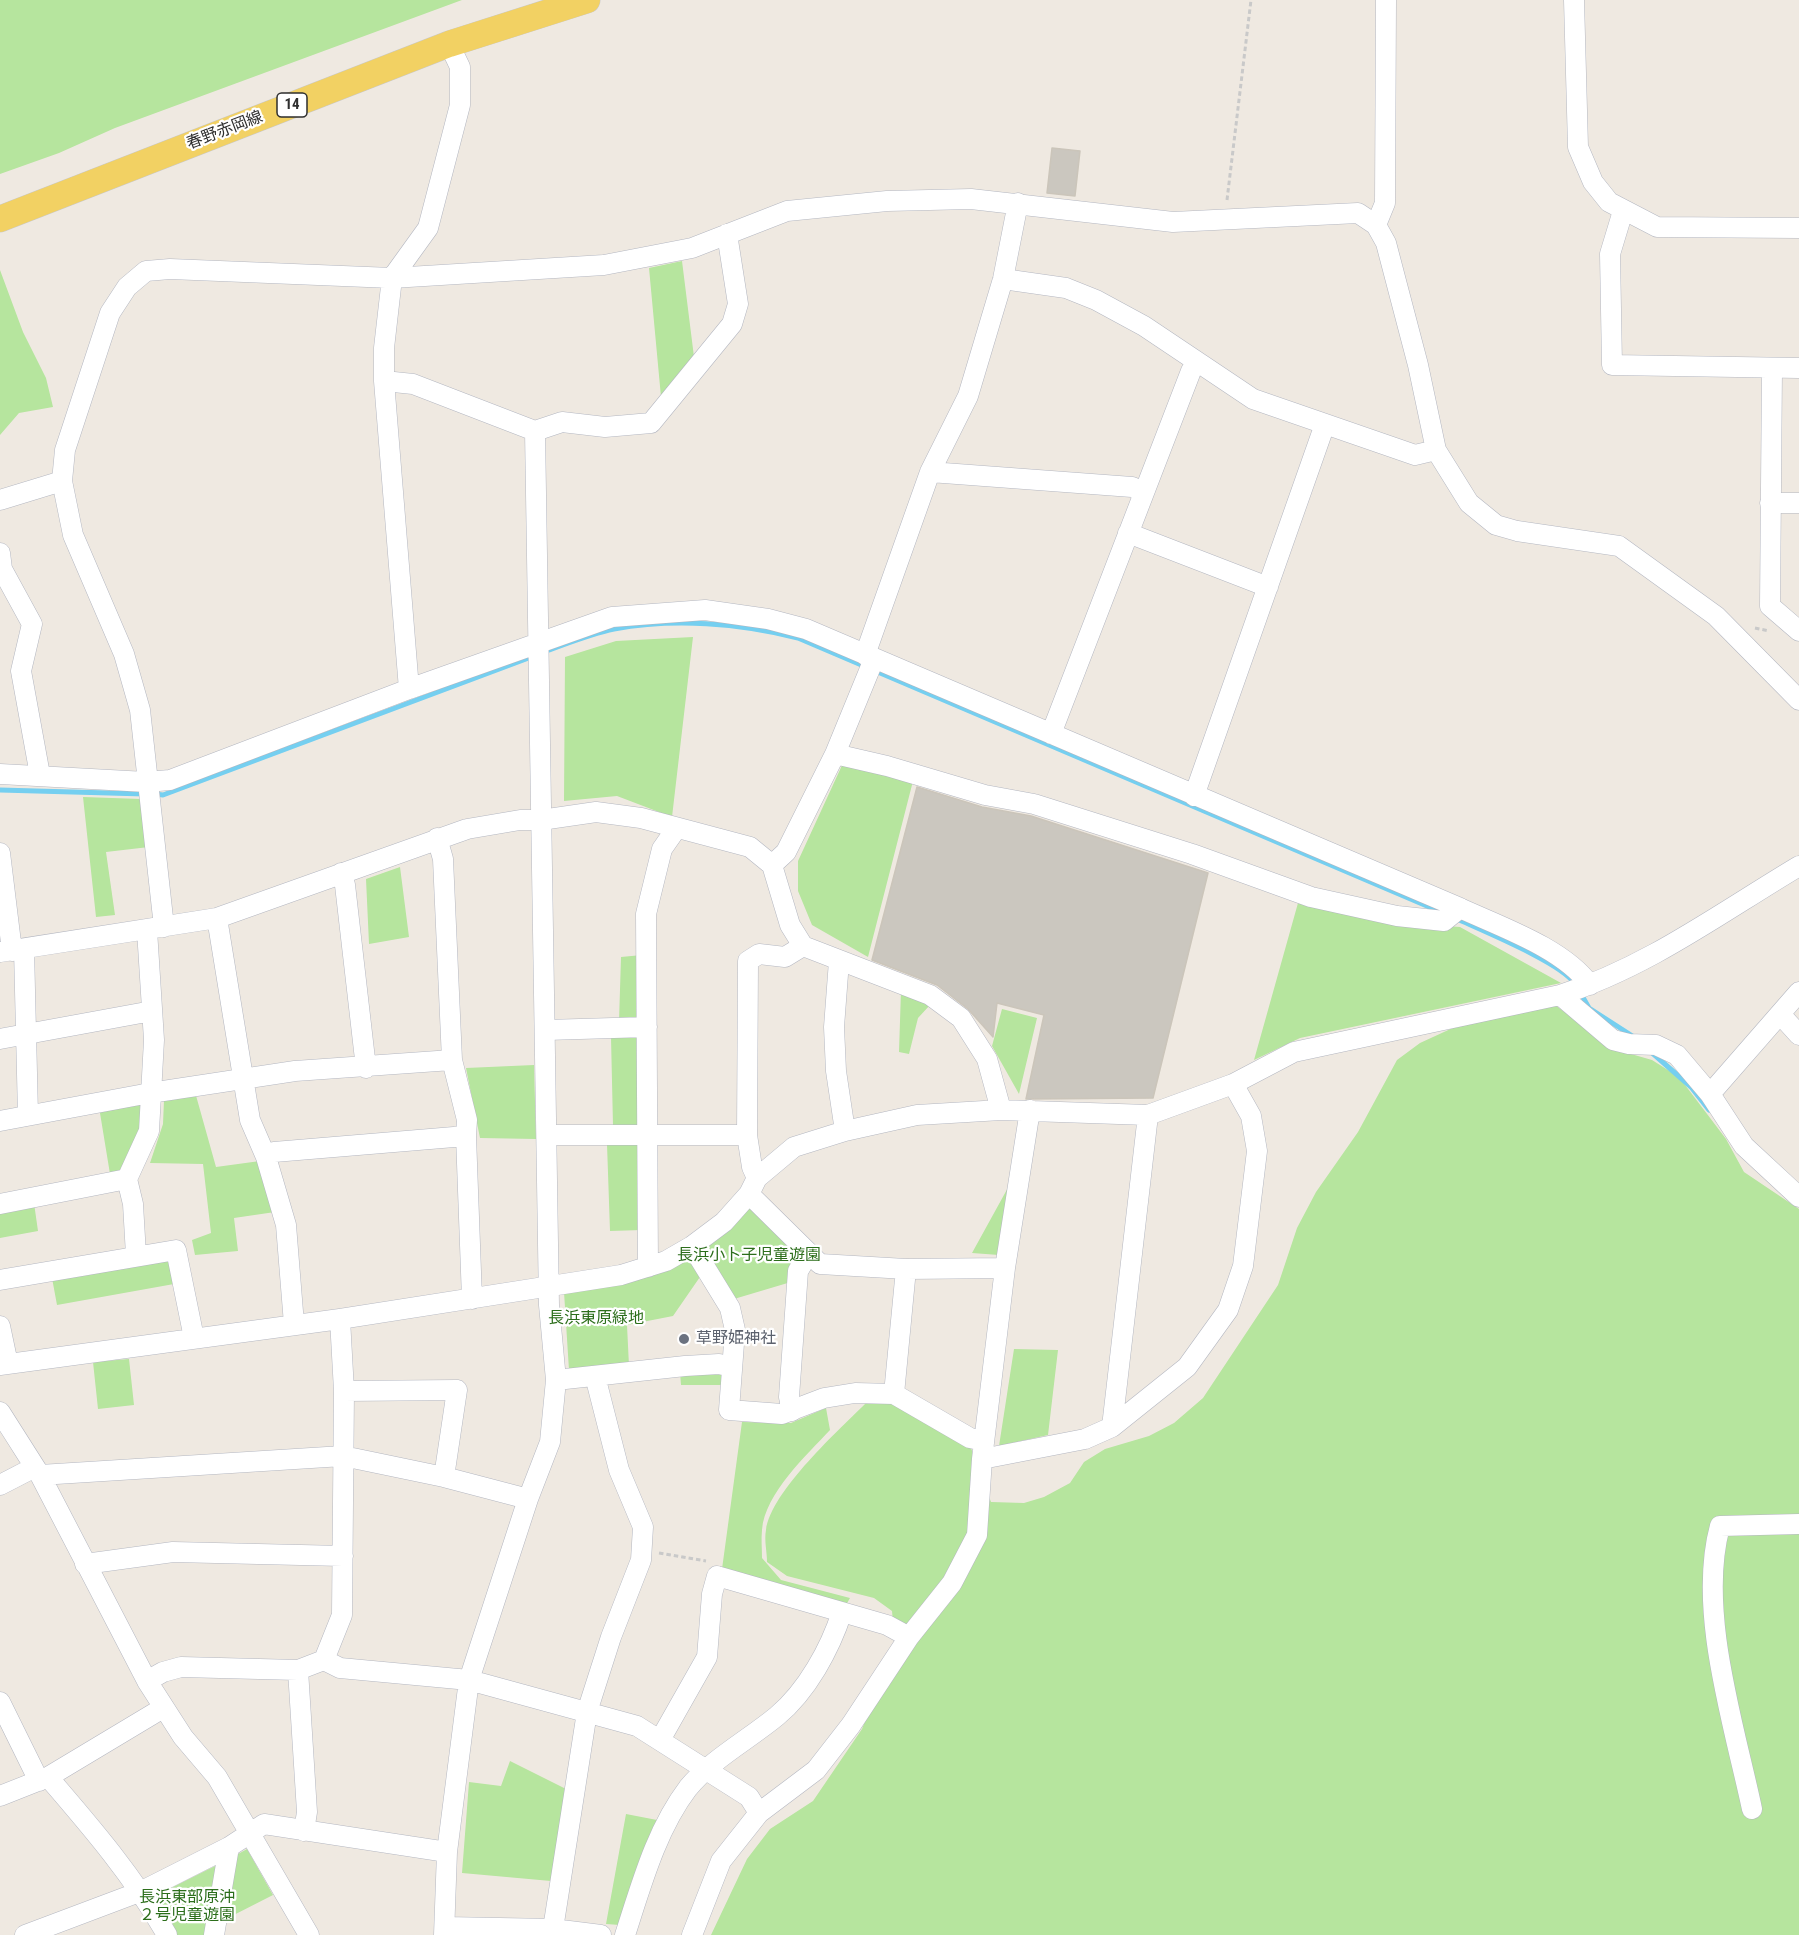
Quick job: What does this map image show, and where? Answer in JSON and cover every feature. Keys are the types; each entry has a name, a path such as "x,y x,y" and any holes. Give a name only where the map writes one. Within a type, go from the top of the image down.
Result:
{"main road":[{"name":"春野赤岡線","path":"0,219 449,44 587,0"}],"street":[{"path":"1376,225 1385,203 1386,0"},
{"path":"1574,0 1578,147 1593,182 1609,202 1657,227 1799,228"},
{"path":"410,688 384,381 384,348 392,278 428,228 460,105 459,67 449,44"},
{"path":"136,1255 133,1204 127,1179 149,1131 155,928 140,710 124,654 73,535 62,481 65,450 110,313 127,287 146,271 170,269 392,278 604,265 692,248 787,211 919,200 971,198 1173,222 1358,213 1376,225 1386,243 1418,365 1436,450 1469,503 1496,525 1517,531 1619,546 1716,616 1799,700"},
{"path":"772,866 786,852 835,754 870,657 930,472 968,396 1003,279 1018,203"},
{"path":"1623,211 1610,254 1612,365 1799,368"},
{"path":"384,381 413,384 535,431 562,422 605,427 651,423 732,324 738,304 727,234"},
{"path":"1003,279 1066,288 1096,300 1144,326 1253,399 1415,455 1436,450"},
{"path":"1051,734 1191,370 1197,362"},
{"path":"1772,368 1770,606 1793,626"},
{"path":"1194,796 1325,424"},
{"path":"535,431 549,1285 556,1380 550,1443 528,1499 469,1680 447,1852 445,1931 552,1929 601,1935"},
{"path":"930,472 1132,487 1144,492"},
{"path":"0,500 62,481"},
{"path":"1770,502 1799,503"},
{"path":"1128,532 1268,587"},
{"path":"0,553 2,569 32,624 21,671 40,775"},
{"path":"0,774 146,782 170,780 410,688 539,651 612,617 705,610 768,619 806,629 1460,908 1552,953 1581,973 1576,990"},
{"path":"835,754 887,766 984,795 1034,804 1192,854 1311,897 1398,916 1444,921 1460,908"},
{"path":"12,951 217,918 467,829 520,820 541,820 596,812 641,818 750,847 772,866 790,925 803,946 930,995 961,1018 987,1059 1001,1110"},
{"path":"648,1267 646,914 662,849 676,829"},
{"path":"437,838 443,859 452,1060 467,1120 472,1299"},
{"path":"1,863 26,1035 28,1115"},
{"path":"0,1326 4,1364 294,1324 340,1320 621,1275 666,1261 692,1246 724,1222 753,1186 794,1147 845,1131 917,1115 1030,1110 1148,1115 1233,1084 1273,1061 1322,1044 1576,990 1641,963 1797,870"},
{"path":"341,873 345,885 366,1068"},
{"path":"217,918 250,1120 266,1157 286,1225 294,1324"},
{"path":"803,946 784,957 759,954 748,961 747,1135 753,1186 808,1253 820,1264 906,1269 1005,1268"},
{"path":"839,961 834,1027 836,1071 845,1131"},
{"path":"1576,990 1612,1040 1629,1044 1656,1045 1677,1055 1710,1094 1744,1146 1799,1197"},
{"path":"1710,1094 1799,992"},
{"path":"0,1039 152,1011"},
{"path":"1780,1014 1799,1035"},
{"path":"546,1030 647,1027"},
{"path":"0,1120 150,1093 242,1081 295,1071 366,1068 452,1060"},
{"path":"692,1246 730,1308 735,1330 729,1410 782,1414 824,1398 855,1393 894,1394 970,1438 983,1450 1084,1439 1112,1427 1187,1367 1228,1310 1243,1266 1257,1151 1251,1116 1233,1084"},
{"path":"692,1935 721,1861 759,1813 816,1770 851,1725 909,1637 952,1582 977,1535 983,1450 1005,1268 1030,1110"},
{"path":"1112,1427 1148,1115"},
{"path":"547,1135 747,1135"},
{"path":"266,1157 274,1152 466,1136"},
{"path":"0,1204 127,1179"},
{"path":"0,1280 176,1250 194,1338"},
{"path":"792,1411 789,1397 798,1271 808,1253"},
{"path":"894,1394 906,1269"},
{"path":"147,1681 163,1672 181,1667 298,1671 324,1660 342,1615 344,1391 340,1320"},
{"path":"556,1380 685,1366 719,1364 732,1367"},
{"path":"552,1929 587,1712 611,1637 641,1560 644,1527 620,1470 595,1376"},
{"path":"344,1391 457,1390 444,1477"},
{"path":"0,1412 36,1471 147,1681 163,1708 217,1777 309,1935"},
{"path":"0,1485 36,1471 344,1456 444,1477 528,1499"},
{"path":"1752,1809 1715,1635 1713,1551 1720,1526 1799,1524"},
{"path":"85,1564 173,1552 343,1556"},
{"path":"660,1740 707,1657 712,1594 717,1576 887,1625 909,1637"},
{"path":"625,1935 665,1826 688,1788 707,1770 779,1715 809,1680 842,1612"},
{"path":"324,1660 340,1668 469,1680 637,1726 749,1797 759,1813"},
{"path":"298,1671 307,1812 304,1831"},
{"path":"0,1702 43,1779 105,1844 142,1891 167,1935"},
{"path":"0,1796 43,1779 163,1708"},
{"path":"25,1935 142,1891 229,1847 264,1824 447,1852"},
{"path":"214,1935 229,1847"}],"path":[{"path":"1224,219 1251,0"},
{"path":"1729,629 1735,625 1776,632 1793,626"},
{"path":"642,1550 710,1562 717,1576"}],"green space":[{"path":"0,0 462,0 115,128 59,153 0,174"},
{"path":"682,261 694,357 661,397 649,268"},
{"path":"0,270 23,332 46,378 53,407 19,413 0,435"},
{"path":"693,637 672,817 617,796 564,801 565,657 616,641"},
{"path":"844,761 913,781 868,957 812,925 798,891 798,861"},
{"path":"83,797 141,799 149,847 106,852 115,915 96,917"},
{"path":"400,867 409,937 369,944 366,879"},
{"path":"1298,903 1419,924 1460,927 1561,983 1300,1038 1254,1060"},
{"path":"642,955 638,1022 619,1022 621,957"},
{"path":"901,990 930,1005 918,1018 909,1054 899,1052"},
{"path":"1548,1000 1617,1050 1652,1060 1679,1077 1726,1139 1744,1172 1799,1209 1799,1935 711,1935 747,1859 770,1829 813,1801 862,1729 895,1644 892,1611 874,1598 787,1576 767,1562 765,1534 771,1514 780,1497 808,1461 868,1401 890,1401 971,1448 991,1502 1024,1503 1044,1497 1070,1483 1084,1462 1105,1449 1149,1436 1174,1423 1203,1398 1278,1285 1297,1228 1316,1192 1358,1132 1397,1060 1420,1043 1494,1009"},
{"path":"1002,1009 1037,1018 1019,1094 992,1046"},
{"path":"611,1037 640,1037 641,1125 613,1126"},
{"path":"534,1065 536,1139 480,1138 466,1068"},
{"path":"195,1092 216,1167 260,1161 275,1212 234,1218 238,1251 195,1255 192,1240 211,1233 203,1164 150,1163 163,1124 164,1100"},
{"path":"144,1100 144,1130 123,1172 110,1174 99,1107"},
{"path":"640,1143 642,1230 610,1231 607,1144"},
{"path":"1010,1184 999,1255 972,1253"},
{"path":"34,1203 38,1231 0,1238 0,1209"},
{"name":"長浜小卜子児童遊園","path":"750,1204 795,1248 791,1282 734,1299 701,1252"},
{"path":"169,1256 174,1284 57,1305 52,1278"},
{"name":"長浜東原緑地","path":"689,1256 702,1274 673,1316 627,1325 629,1366 569,1370 564,1292"},
{"path":"1014,1349 1058,1350 1048,1435 999,1446"},
{"path":"129,1359 134,1405 98,1409 93,1362"},
{"path":"723,1371 722,1385 681,1385 680,1372"},
{"path":"826,1408 830,1430 799,1463 779,1489 765,1516 762,1530 762,1558 781,1580 850,1598 842,1612 722,1569 742,1422 791,1423"},
{"path":"510,1761 568,1790 551,1881 462,1873 469,1782 501,1786"},
{"path":"626,1814 657,1820 620,1925 606,1924"},
{"path":"247,1849 273,1895 222,1921 231,1858"},
{"name":"長浜東部原沖 ２号児童遊園","path":"219,1864 207,1935 175,1935 153,1897"}],"building":[{"path":"1052,148 1080,151 1075,196 1047,193"},
{"path":"917,787 982,807 1031,816 1208,873 1153,1098 1026,1099 1044,1015 997,1003 993,1037 968,1009 937,985 872,960"}],"waterway":[{"path":"543,652 605,631 660,624 730,626 798,638 1441,912"},
{"path":"155,794 163,795 534,656"},
{"path":"0,790 145,794"},
{"path":"1455,918 1538,957 1575,984"},
{"path":"1580,992 1589,1008 1634,1037"},
{"path":"1650,1051 1691,1087 1709,1110"}],"place":[{"name":"草野姫神社","path":"684,1339"}]}
